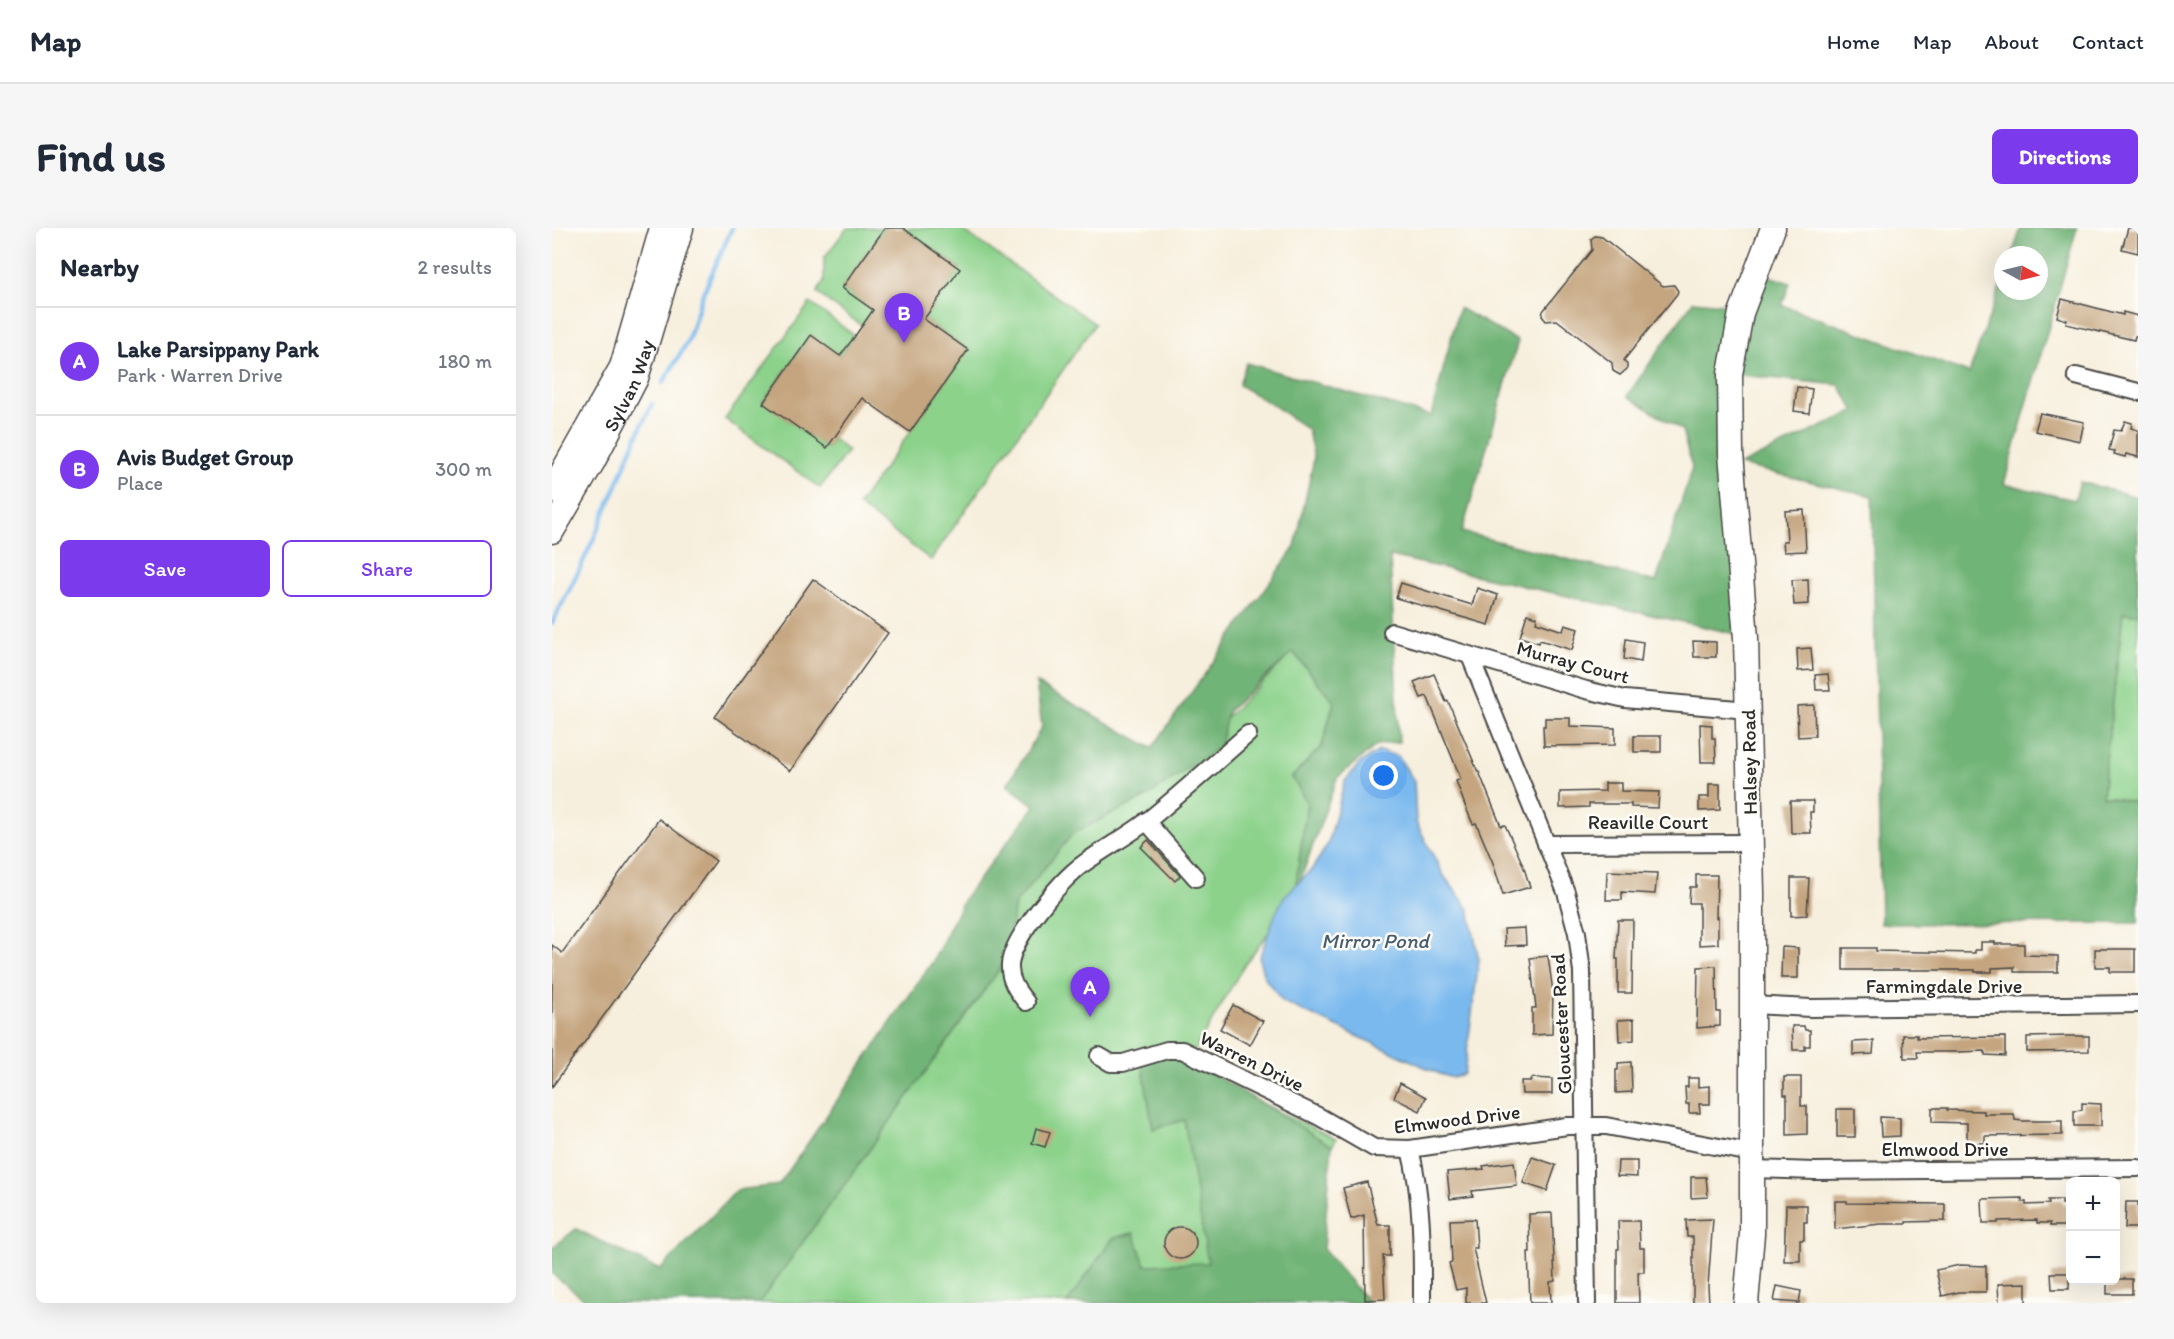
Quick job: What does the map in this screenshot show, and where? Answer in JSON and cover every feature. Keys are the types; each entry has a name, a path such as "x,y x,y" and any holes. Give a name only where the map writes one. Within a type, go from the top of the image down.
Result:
{"street":[{"name":"Sylvan Way","path":"552,491 622,367 662,228"},
{"name":"Sylvan Way","path":"552,531 592,463 636,378 681,228"},
{"name":"Halsey Road","path":"1746,1303 1752,1234 1751,843 1748,710 1742,578 1731,453 1730,374 1741,313 1773,228"},
{"path":"2076,376 2138,392"},
{"name":"Murray Court","path":"1392,632 1586,690 1625,699 1748,710"},
{"name":"Gloucester Road","path":"1470,656 1566,892 1577,933 1582,972 1587,1303"},
{"path":"1026,1002 1014,987 1010,965 1011,954 1058,885 1082,864 1146,821 1248,734"},
{"path":"1146,821 1196,878"},
{"name":"Reaville Court","path":"1546,844 1751,843"},
{"name":"Farmingdale Drive","path":"1751,1005 1811,1008 2138,1004"},
{"name":"Warren Drive","path":"1099,1056 1111,1063 1123,1063 1167,1050 1182,1050 1380,1149"},
{"name":"Elmwood Drive","path":"1380,1149 1410,1149 1586,1125 1606,1126 1752,1161 1850,1171 2138,1168"},
{"path":"1410,1149 1420,1205 1422,1303"}],"green space":[{"path":"847,228 885,228 842,288 873,310 862,326 817,293 824,281 824,258"},
{"path":"903,228 960,228 1095,324 931,560 858,505 968,350 924,319 960,268"},
{"path":"2021,228 2077,228 2004,484 2075,500 2080,482 2138,497 2138,614 2123,613 2102,796 2138,803 2138,923 1881,924 1872,496 1740,465 1855,411 1839,385 1730,374 1745,636 1390,556 1399,742 1377,745 1337,778 1294,898 1307,803 1292,777 1322,746 1334,702 1293,652 1228,711 1220,746 1146,797 1073,833 1015,904 1004,963 759,1303 589,1303 552,1274 552,1248 576,1229 660,1270 737,1190 779,1185 933,961 965,897 1035,806 1007,785 1042,727 1036,683 1152,748 1295,547 1314,459 1308,430 1273,405 1239,385 1246,363 1431,416 1459,308 1518,341 1462,532 1656,582 1692,468 1682,430 1627,396 1693,301 1745,306 1757,272 1790,283 1782,305 1969,373 1995,300 2048,300 2048,246 2015,246"},
{"path":"810,303 855,336 840,356 811,335 763,402 827,448 833,439 848,451 820,488 725,419"},
{"path":"2123,613 2138,614 2138,803 2102,796"},
{"path":"1293,652 1334,702 1322,746 1292,777 1307,803 1294,898 1243,967 1186,1066 1336,1139 1243,1303 759,1303 1004,963 1015,904 1073,833 1146,797"},
{"path":"1172,1049 1332,1146 1323,1249 1369,1303 1067,1303 1113,1238 1134,1233 1145,1265 1208,1263 1184,1120 1153,1129 1141,1057"}],"water":[{"name":"Mirror Pond","path":"1379,751 1398,756 1414,781 1416,822 1444,876 1469,909 1479,960 1464,1074 1453,1078 1283,1002 1264,977 1259,959 1284,897 1312,869 1328,844 1345,781 1360,763"}],"building":[{"path":"885,228 903,228 960,269 924,319 968,350 910,432 862,398 827,448 763,403 811,335 840,356 855,336 873,310 842,288"},
{"path":"2128,228 2138,228 2138,253 2122,249"},
{"path":"1595,236 1602,237 1663,286 1674,285 1678,291 1624,360 1627,369 1620,375 1613,371 1612,363 1557,320 1546,321 1542,316 1543,311 1592,250 1591,239"},
{"path":"2062,299 2123,315 2123,312 2138,316 2138,336 2135,336 2134,340 2066,324 2067,320 2057,317"},
{"path":"1797,387 1812,389 1809,413 1794,411"},
{"path":"2040,413 2084,422 2080,441 2035,431"},
{"path":"2125,421 2132,423 2131,428 2138,430 2138,457 2126,454 2125,457 2109,450 2114,430 2121,431"},
{"path":"1804,510 1806,551 1784,552 1783,541 1787,541 1785,511"},
{"path":"813,579 888,633 790,771 715,717"},
{"path":"1808,579 1809,604 1794,605 1792,580"},
{"path":"1401,583 1472,605 1477,588 1498,595 1489,625 1396,598"},
{"path":"1527,614 1537,617 1536,622 1563,631 1565,625 1578,629 1572,650 1540,640 1539,643 1520,637"},
{"path":"1626,639 1643,642 1641,662 1624,659"},
{"path":"1693,641 1716,642 1716,657 1694,657"},
{"path":"1811,648 1813,670 1798,671 1797,649"},
{"path":"1434,674 1446,702 1448,701 1501,826 1505,825 1530,887 1503,895 1493,863 1476,823 1473,824 1466,808 1456,781 1461,779 1427,696 1421,698 1414,682"},
{"path":"1828,674 1830,690 1816,690 1815,675"},
{"path":"1814,705 1815,736 1798,737 1797,706"},
{"path":"1545,718 1570,718 1570,726 1615,728 1615,745 1544,746"},
{"path":"1700,724 1712,725 1716,762 1701,762"},
{"path":"1634,736 1661,736 1661,752 1634,752"},
{"path":"1605,783 1621,783 1621,791 1659,792 1658,808 1631,807 1631,804 1589,804 1589,807 1560,808 1560,792 1605,791"},
{"path":"1709,784 1720,784 1720,810 1699,811 1699,797 1709,797"},
{"path":"1790,801 1813,801 1813,812 1810,812 1811,833 1791,833"},
{"path":"659,819 716,861 552,1087 552,945 562,953"},
{"path":"1148,840 1180,876 1175,881 1141,847"},
{"path":"1607,871 1657,873 1655,894 1622,892 1622,900 1606,900"},
{"path":"1696,875 1717,875 1718,944 1699,945 1699,903 1689,903 1690,887 1696,887"},
{"path":"1791,878 1809,878 1807,915 1791,916"},
{"path":"1618,920 1633,920 1632,993 1618,993 1618,959 1616,959"},
{"path":"1525,928 1526,945 1505,946 1504,929"},
{"path":"1981,942 2024,944 2024,955 2058,956 2058,972 2014,972 2014,967 1992,968 1992,972 1843,970 1843,948 1975,953 1975,950 1981,950"},
{"path":"1782,947 1798,948 1798,978 1781,978"},
{"path":"2095,949 2135,949 2135,972 2110,972 2110,967 2095,967"},
{"path":"1548,956 1553,992 1552,1034 1532,1035 1532,1008 1536,1008 1530,958"},
{"path":"1716,966 1717,1012 1720,1012 1720,1026 1697,1028 1698,967"},
{"path":"1233,1005 1263,1021 1250,1045 1220,1029"},
{"path":"1634,1019 1634,1040 1619,1041 1618,1020"},
{"path":"1792,1026 1804,1026 1805,1030 1810,1030 1810,1046 1805,1046 1805,1050 1793,1050"},
{"path":"1903,1035 1917,1035 1917,1038 2005,1037 2005,1056 1985,1055 1985,1051 1917,1052 1918,1058 1904,1058"},
{"path":"2089,1036 2089,1051 2027,1052 2027,1037"},
{"path":"1874,1041 1873,1054 1853,1055 1853,1042"},
{"path":"1631,1062 1632,1092 1616,1093 1618,1063"},
{"path":"1784,1077 1801,1077 1801,1106 1807,1106 1807,1134 1787,1135 1787,1095 1784,1095"},
{"path":"1531,1078 1552,1079 1552,1094 1522,1094 1521,1081 1531,1081"},
{"path":"1688,1078 1698,1078 1698,1087 1710,1086 1710,1104 1699,1104 1700,1113 1689,1113 1685,1087 1688,1087"},
{"path":"1400,1083 1426,1097 1420,1111 1394,1098"},
{"path":"2082,1103 2101,1104 2101,1126 2074,1126 2074,1111 2082,1110"},
{"path":"1932,1108 1984,1111 1984,1114 2014,1114 2015,1120 2022,1121 2062,1121 2062,1135 1985,1136 1985,1143 1967,1143 1967,1123 1932,1122"},
{"path":"1837,1109 1855,1109 1855,1137 1837,1137"},
{"path":"1880,1117 1900,1118 1900,1136 1881,1137"},
{"path":"1036,1128 1050,1132 1045,1147 1032,1143"},
{"path":"1532,1157 1556,1165 1547,1191 1523,1183"},
{"path":"1618,1161 1637,1161 1637,1177 1617,1176"},
{"path":"1514,1162 1517,1186 1472,1191 1473,1196 1450,1199 1447,1172 1484,1169 1483,1166"},
{"path":"1691,1177 1706,1177 1708,1197 1691,1198"},
{"path":"1367,1182 1378,1225 1390,1225 1390,1256 1383,1256 1385,1299 1365,1300 1364,1215 1351,1219 1343,1188"},
{"path":"2022,1198 2022,1202 2026,1202 2026,1205 2049,1204 2048,1200 2062,1200 2062,1204 2066,1204 2066,1226 2050,1226 2050,1223 2037,1223 2037,1220 1983,1223 1982,1199"},
{"path":"1835,1201 1945,1204 1945,1221 1906,1222 1906,1224 1835,1229"},
{"path":"2126,1202 2138,1202 2138,1228 2125,1228"},
{"path":"1786,1205 1807,1205 1804,1240 1800,1240 1800,1261 1784,1261"},
{"path":"1552,1213 1555,1281 1550,1282 1551,1303 1530,1303 1529,1214"},
{"path":"1475,1219 1477,1248 1473,1248 1486,1303 1466,1303 1466,1288 1456,1290 1449,1263 1452,1262 1450,1220"},
{"path":"1713,1219 1708,1286 1709,1303 1693,1303 1693,1237 1687,1237 1686,1220"},
{"path":"1618,1221 1639,1221 1640,1248 1644,1248 1644,1272 1638,1272 1639,1303 1617,1303"},
{"path":"1180,1227 1191,1232 1196,1243 1191,1254 1180,1259 1169,1254 1164,1243 1169,1232"},
{"path":"1960,1265 1986,1266 1986,1292 1959,1292 1942,1296 1936,1270"},
{"path":"2051,1273 2066,1273 2066,1285 2069,1285 2069,1289 2052,1289"},
{"path":"2120,1279 2132,1279 2132,1294 2107,1294 2107,1285 2120,1285"},
{"path":"2026,1283 2026,1303 1999,1303 1998,1284"},
{"path":"1777,1286 1801,1291 1799,1303 1774,1301"}],"waterway":[{"path":"663,383 688,341 702,296 732,228"},
{"path":"552,623 587,553 652,404"}],"place":[{"name":"Avis Budget Group","path":"904,343"},
{"name":"Lake Parsippany Park","path":"1090,1017"}]}
